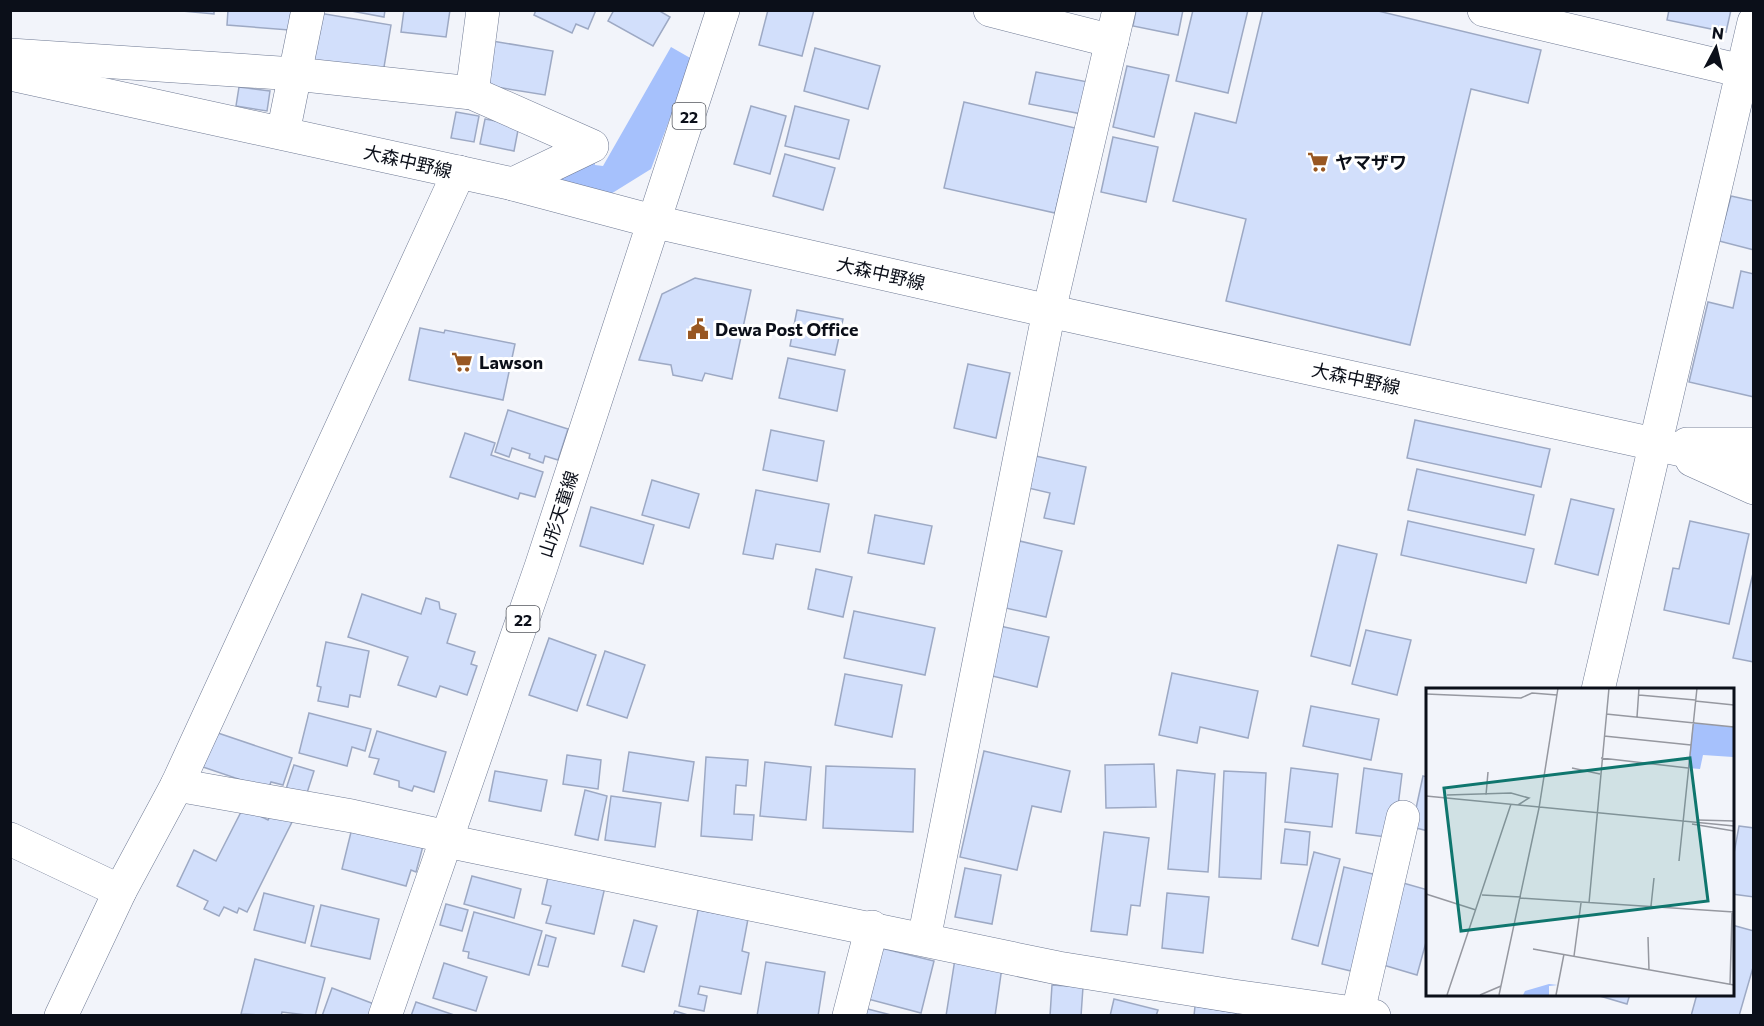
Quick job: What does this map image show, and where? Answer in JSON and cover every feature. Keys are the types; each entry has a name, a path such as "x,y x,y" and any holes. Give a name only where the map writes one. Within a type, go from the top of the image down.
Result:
{"street":[{"path":"283,133 308,10"},
{"path":"472,93 483,10"},
{"name":"山形天童線","path":"385,1016 656,222 723,10"},
{"path":"924,939 1049,311 1115,26 990,10"},
{"path":"1484,10 1742,71"},
{"path":"1598,688 1754,22"},
{"path":"10,55 295,74 472,93 592,146 513,184"},
{"name":"大森中野線","path":"10,74 513,184 656,222 1049,311 1754,466"},
{"path":"61,1016 120,891 177,785 459,172"},
{"path":"1655,443 1754,444"},
{"path":"1655,443 1754,488"},
{"path":"177,785 352,816 447,839 1058,968 1233,996 1366,1014 1403,817"},
{"path":"10,839 120,891"},
{"path":"849,1016 872,927"}],"shaded area":[{"path":"671,47 692,59 651,169 593,205 513,184 592,146 595,165 603,166"}],"building":[{"path":"171,10 214,10 214,14"},
{"path":"228,10 291,10 289,30 227,25"},
{"path":"346,10 385,10 384,17"},
{"path":"404,10 450,10 446,37 401,32"},
{"path":"536,10 596,10 588,29 576,24 572,33 534,15"},
{"path":"614,10 658,10 670,17 653,46 608,21"},
{"path":"768,10 814,10 802,56 759,45"},
{"path":"1136,10 1183,10 1178,35 1133,26"},
{"path":"1193,10 1248,10 1228,93 1176,81"},
{"name":"ヤマザワ","path":"1263,10 1374,10 1541,50 1528,103 1471,89 1410,345 1226,301 1246,219 1173,201 1195,113 1236,123"},
{"path":"1669,10 1731,10 1726,32 1667,20"},
{"path":"319,13 391,25 383,73 312,61"},
{"path":"492,41 553,51 545,95 484,85"},
{"path":"815,48 880,66 868,109 804,91"},
{"path":"1127,66 1169,75 1154,137 1113,127"},
{"path":"1036,72 1088,82 1082,114 1029,104"},
{"path":"239,87 270,91 267,111 236,106"},
{"path":"964,102 1075,128 1055,213 944,188"},
{"path":"751,106 786,116 770,174 734,164"},
{"path":"795,106 849,120 839,159 785,146"},
{"path":"456,112 479,116 474,142 451,138"},
{"path":"485,119 519,125 514,151 480,144"},
{"path":"1113,137 1158,147 1146,202 1101,192"},
{"path":"785,154 835,168 823,210 773,196"},
{"path":"1731,196 1754,201 1754,250 1719,241"},
{"path":"1741,271 1754,274 1754,397 1689,382 1708,302 1733,308"},
{"path":"695,278 751,290 732,379 705,373 702,381 673,375 671,365 639,360 662,294"},
{"path":"797,310 843,319 835,355 790,346"},
{"name":"Lawson","path":"420,328 444,333 445,330 515,344 503,400 409,380"},
{"path":"788,358 845,370 837,411 779,398"},
{"path":"968,364 1010,373 996,438 954,428"},
{"path":"508,410 568,429 558,460 545,456 543,463 529,458 530,454 512,448 509,457 495,452"},
{"path":"1415,420 1550,449 1541,487 1407,458"},
{"path":"771,430 824,441 817,481 763,470"},
{"path":"465,433 495,443 491,455 543,472 535,497 520,493 518,499 450,477"},
{"path":"1031,455 1086,467 1074,524 1044,518 1050,493 1024,487"},
{"path":"1417,469 1534,495 1525,535 1408,510"},
{"path":"652,480 699,494 689,528 642,515"},
{"path":"756,490 829,504 820,552 776,544 773,559 743,554"},
{"path":"1571,499 1614,509 1598,575 1555,564"},
{"path":"591,507 654,525 643,564 580,546"},
{"path":"875,515 932,526 924,564 868,553"},
{"path":"1408,521 1534,549 1526,583 1401,555"},
{"path":"1690,521 1749,534 1729,624 1664,610 1673,568 1679,569"},
{"path":"1007,538 1062,551 1046,617 992,605"},
{"path":"1338,545 1377,554 1350,666 1311,656"},
{"path":"816,569 852,577 843,617 808,609"},
{"path":"1754,569 1754,662 1733,658"},
{"path":"362,594 421,614 426,598 439,602 440,609 456,614 447,643 475,652 471,664 477,666 467,695 440,686 436,697 398,685 408,657 348,637"},
{"path":"854,611 935,628 925,675 844,658"},
{"path":"991,624 1049,637 1037,687 980,673"},
{"path":"1366,630 1411,640 1397,695 1352,684"},
{"path":"549,638 596,655 577,711 529,695"},
{"path":"326,642 369,651 360,697 350,695 348,707 318,701 321,687 317,686"},
{"path":"605,651 645,665 627,718 587,705"},
{"path":"1172,673 1258,691 1248,738 1200,727 1197,743 1159,735"},
{"path":"845,674 902,685 892,737 835,725"},
{"path":"1311,706 1379,719 1371,760 1303,746"},
{"path":"309,713 371,729 365,751 352,747 347,766 299,753"},
{"path":"377,731 446,752 434,792 414,786 412,791 399,787 399,781 374,774 379,759 369,757"},
{"path":"215,732 292,758 283,785 271,782 268,789 203,767"},
{"path":"984,751 1070,771 1061,812 1032,806 1017,870 960,857"},
{"path":"629,752 694,762 688,801 623,791"},
{"path":"567,755 601,760 598,789 563,784"},
{"path":"706,757 748,760 746,786 736,785 734,814 754,815 752,840 701,836"},
{"path":"765,762 811,767 806,820 760,816"},
{"path":"1154,764 1156,807 1106,808 1105,765"},
{"path":"294,765 314,771 306,796 286,789"},
{"path":"826,766 915,769 913,832 823,828"},
{"path":"1291,768 1338,774 1332,827 1285,822"},
{"path":"1364,768 1402,774 1394,838 1356,833"},
{"path":"1177,770 1215,774 1208,872 1168,869"},
{"path":"495,771 547,780 541,811 489,801"},
{"path":"1224,771 1266,773 1261,879 1219,877"},
{"path":"1423,776 1426,777 1426,830 1412,827"},
{"path":"585,790 607,796 598,840 575,835"},
{"path":"611,796 661,803 655,847 605,840"},
{"path":"243,808 268,820 273,810 293,820 247,912 239,908 237,913 224,907 219,916 204,909 208,901 177,886 194,850 216,861"},
{"path":"1739,826 1754,828 1754,897 1734,894 1734,853"},
{"path":"352,828 423,846 416,872 411,870 406,886 342,869"},
{"path":"1285,829 1310,832 1307,865 1281,863"},
{"path":"1104,832 1149,838 1140,906 1131,905 1127,935 1091,931"},
{"path":"1314,852 1340,859 1318,946 1292,939"},
{"path":"1344,867 1381,876 1359,973 1322,964"},
{"path":"965,868 1001,875 992,924 955,917"},
{"path":"549,873 605,887 594,934 546,923 551,906 542,904"},
{"path":"472,876 521,889 514,918 464,904"},
{"path":"1396,881 1426,889 1426,942 1417,975 1373,962"},
{"path":"264,893 314,906 305,943 254,930"},
{"path":"1167,893 1209,897 1203,953 1162,948"},
{"path":"446,904 468,910 462,931 440,925"},
{"path":"321,905 379,919 370,959 311,946"},
{"path":"698,910 748,919 742,951 749,953 741,994 700,986 698,994 707,996 704,1011 679,1006"},
{"path":"474,912 542,931 529,975 468,958 469,952 463,951"},
{"path":"634,920 657,926 644,972 622,966"},
{"path":"1734,926 1754,931 1754,964 1739,1016 1691,1016 1696,996 1734,996"},
{"path":"546,935 556,938 548,967 538,965"},
{"path":"881,948 934,961 921,1013 868,999"},
{"path":"255,959 325,978 315,1016 282,1012 281,1016 241,1014"},
{"path":"955,959 1002,967 995,1016 946,1016"},
{"path":"766,962 825,972 818,1016 757,1016"},
{"path":"444,963 487,977 476,1011 433,998"},
{"path":"1052,985 1083,987 1081,1016 1050,1016"},
{"path":"332,988 374,1004 369,1016 322,1016"},
{"path":"1600,996 1629,996 1627,1004"},
{"path":"1114,999 1158,1010 1156,1016 1110,1016"},
{"path":"416,1002 457,1016 411,1016"},
{"path":"1195,1006 1236,1013 1236,1016 1194,1016"},
{"path":"860,1007 895,1016 858,1016"},
{"path":"675,1011 691,1016 673,1016"}],"place":[{"name":"ヤマザワ","path":"1318,162"},
{"name":"Dewa Post Office","path":"698,329"},
{"name":"Lawson","path":"462,362"}]}
